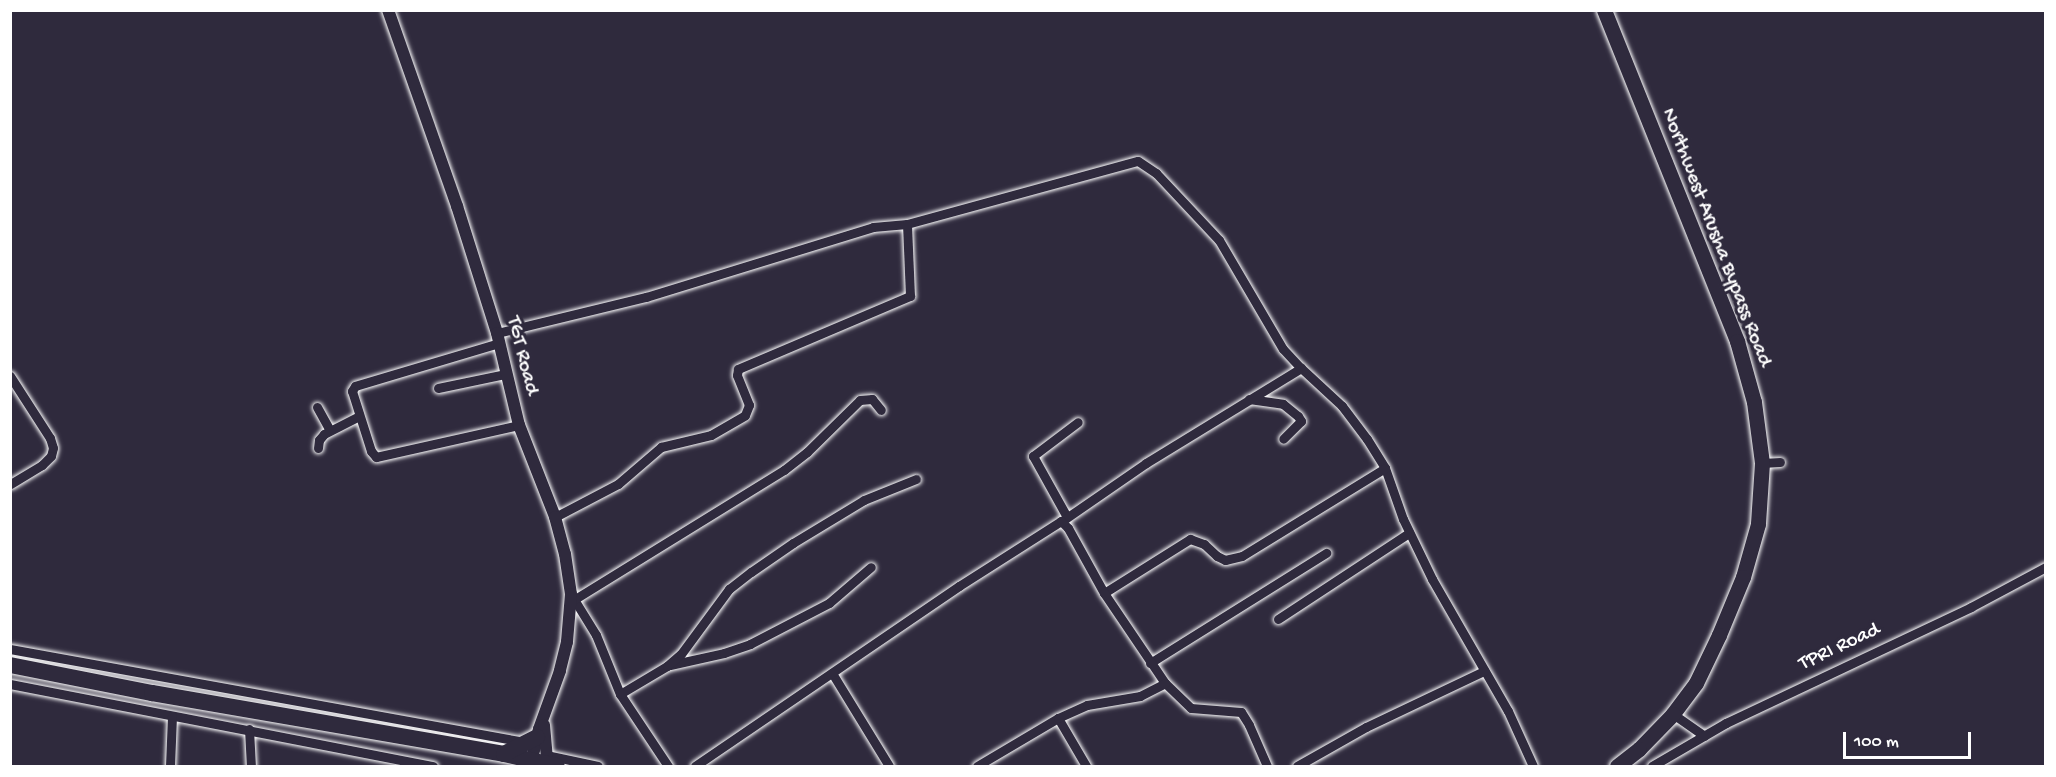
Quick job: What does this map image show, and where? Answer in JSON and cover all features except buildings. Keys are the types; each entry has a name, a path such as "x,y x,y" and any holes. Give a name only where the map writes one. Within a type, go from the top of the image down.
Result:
{"highway":[{"path":"10,665 152,693 545,761"},
{"path":"504,754 532,740"}],"main road":[{"name":"Northwest Arusha Bypass Road","path":"1604,10 1737,341 1754,402 1762,463 1758,524 1743,577 1696,682 1673,714 1639,749 1617,766"}],"street":[{"name":"TGT Road","path":"388,10 457,206 498,338 519,425 555,517 573,596 567,642 560,671 532,740 545,761"},
{"path":"519,425 377,457 370,451 352,391 354,386 498,338 646,297 873,227 908,224 1138,161 1156,173 1219,240 1283,349 1355,421 1385,468 1409,532 1508,711 1533,766"},
{"path":"555,517 618,484 661,447 711,435 745,415 749,405 736,375 738,369 910,296 908,224"},
{"path":"695,766 1054,523 1064,519 1146,463 1300,368"},
{"path":"438,388 505,374"},
{"path":"10,376 50,438 53,448 51,456 42,465 10,484"},
{"path":"668,766 620,694 596,634 573,596 784,470 807,452 860,400 872,399 878,402 881,410"},
{"path":"1249,399 1283,404 1298,416 1301,421 1283,439"},
{"path":"317,407 330,430"},
{"path":"318,448 321,437 359,416"},
{"path":"1077,422 1033,456 1104,593 1165,683 1191,708 1241,712 1250,724 1267,766"},
{"path":"1762,463 1780,462"},
{"path":"1104,593 1190,539 1204,544 1217,556 1233,560 1385,468"},
{"path":"620,694 667,666 693,640 729,589 751,572 864,500 916,479"},
{"path":"1278,619 1409,532"},
{"path":"1150,663 1326,554"},
{"path":"667,666 724,653 750,644 829,603 871,567"},
{"name":"TPRI Road","path":"1652,766 1704,736 1821,676 1971,607 2046,567"},
{"path":"10,649 532,740"},
{"path":"1297,766 1366,727 1484,671"},
{"path":"832,673 889,766"},
{"path":"977,766 1058,718 1088,705 1146,694 1165,683"},
{"path":"10,684 433,766"},
{"path":"544,714 545,761 598,766"},
{"path":"1673,714 1704,736"},
{"path":"170,766 172,716"},
{"path":"1058,718 1086,766"},
{"path":"249,729 251,766"}]}
